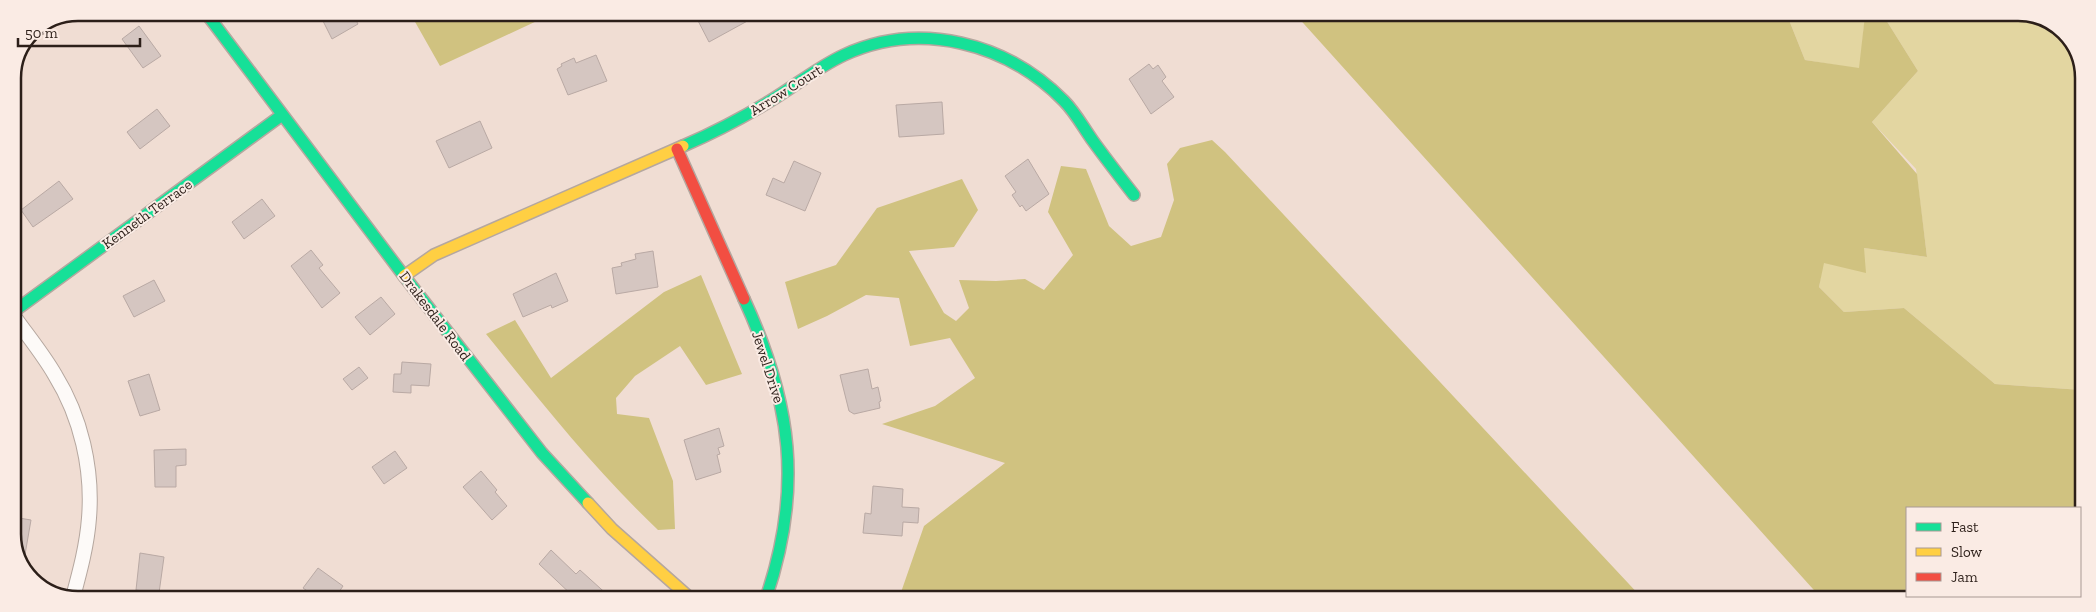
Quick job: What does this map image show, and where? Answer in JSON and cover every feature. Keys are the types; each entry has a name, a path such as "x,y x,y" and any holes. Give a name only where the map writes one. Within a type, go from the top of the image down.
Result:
{"street":[{"name":"Drakesdale Road","path":"212,21 512,416 568,483 627,543 682,591"},
{"name":"Arrow Court","path":"404,276 434,255 677,149 744,117 847,54 886,41 899,39 949,39 995,51 1027,69 1066,102 1134,195"},
{"name":"Kenneth Terrace","path":"21,308 282,115"},
{"name":"Jewel Drive","path":"677,149 762,342 780,396 788,450 788,502 783,541 768,591"},
{"path":"21,325 55,374 71,407 83,442 89,485 89,518 85,549 75,591"}],"shaded area":[{"path":"415,21 537,21 440,66"},
{"path":"1301,21 1789,21 1805,60 1859,68 1864,21 1887,21 1918,71 1872,122 1917,174 1927,257 1864,248 1866,273 1824,263 1819,287 1844,312 1904,308 1995,384 2075,390 2075,507 1906,507 1906,591 1815,591"},
{"path":"1789,21 1864,21 1860,69 1805,60"},
{"path":"1887,21 2018,21 2033,23 2046,29 2061,41 2070,56 2075,74 2075,390 1995,384 1904,308 1844,312 1819,287 1823,263 1864,248 1927,257 1916,169 1872,122 1918,71"},
{"path":"1212,140 1225,152 1636,591 901,591 924,526 1005,463 882,424 935,406 975,378 950,338 910,346 899,298 866,295 798,329 785,282 836,265 877,208 962,179 978,210 954,247 909,251 944,313 956,321 969,308 959,280 996,281 1025,279 1044,290 1073,255 1048,212 1061,166 1086,169 1109,226 1131,246 1161,237 1174,200 1167,164 1180,148"},
{"path":"701,275 742,374 706,385 680,346 635,376 616,398 617,414 649,418 673,481 675,529 658,530 590,460 486,334 515,320 551,378 664,292"}],"building":[{"path":"323,21 356,21 358,24 332,39"},
{"path":"698,21 747,21 709,42"},
{"path":"139,26 161,56 143,68 122,39"},
{"path":"596,55 607,81 568,95 557,69 562,66 561,64 574,58 576,63"},
{"path":"1149,64 1153,69 1158,65 1166,77 1162,81 1174,97 1151,114 1129,79"},
{"path":"942,102 944,134 899,137 896,105"},
{"path":"157,109 170,126 140,149 127,132"},
{"path":"480,121 492,148 449,168 436,141"},
{"path":"1028,159 1049,194 1026,211 1022,205 1020,207 1012,195 1016,192 1005,176"},
{"path":"794,161 821,173 805,211 766,195 773,178 784,183"},
{"path":"59,181 73,199 33,227 21,210"},
{"path":"262,199 275,216 244,239 232,222"},
{"path":"311,250 323,265 319,268 340,293 322,308 291,266"},
{"path":"653,251 658,287 616,294 612,268 622,266 621,263 636,259 635,254"},
{"path":"556,273 568,301 552,308 551,305 523,317 513,294"},
{"path":"154,280 165,301 134,317 123,296"},
{"path":"381,297 395,314 370,335 355,317"},
{"path":"402,362 431,364 429,386 411,385 411,393 393,392 394,374 401,374"},
{"path":"359,367 368,378 352,390 343,379"},
{"path":"868,369 872,389 878,387 881,401 879,402 880,408 854,414 849,411 840,375"},
{"path":"149,374 160,410 140,416 128,381"},
{"path":"719,428 724,446 718,448 720,454 717,455 721,472 696,480 684,440"},
{"path":"186,449 186,465 176,466 176,487 155,487 154,450"},
{"path":"395,451 407,468 384,484 372,467"},
{"path":"481,471 497,490 495,492 507,506 492,520 463,487"},
{"path":"873,486 903,489 902,507 919,508 918,523 903,522 902,536 863,533 865,513 871,514"},
{"path":"21,518 31,520 25,554 21,538"},
{"path":"551,550 576,574 580,570 603,591 568,591 539,564"},
{"path":"140,553 164,557 159,591 136,590"},
{"path":"318,568 343,586 340,591 307,591 303,588"}],"traffic: fast":[{"path":"212,21 404,276 542,453 588,503"},
{"path":"683,146 749,113 844,55 873,45 902,39 932,39 961,43 989,52 1016,64 1041,81 1072,110 1134,195"},
{"path":"21,306 282,115"},
{"path":"744,299 773,374 782,411 787,447 788,483 785,520 778,558 768,591"}],"traffic: slow":[{"path":"404,276 434,255 683,146"},
{"path":"588,503 612,529 682,591"}],"traffic: jam":[{"path":"677,149 744,299"}]}
